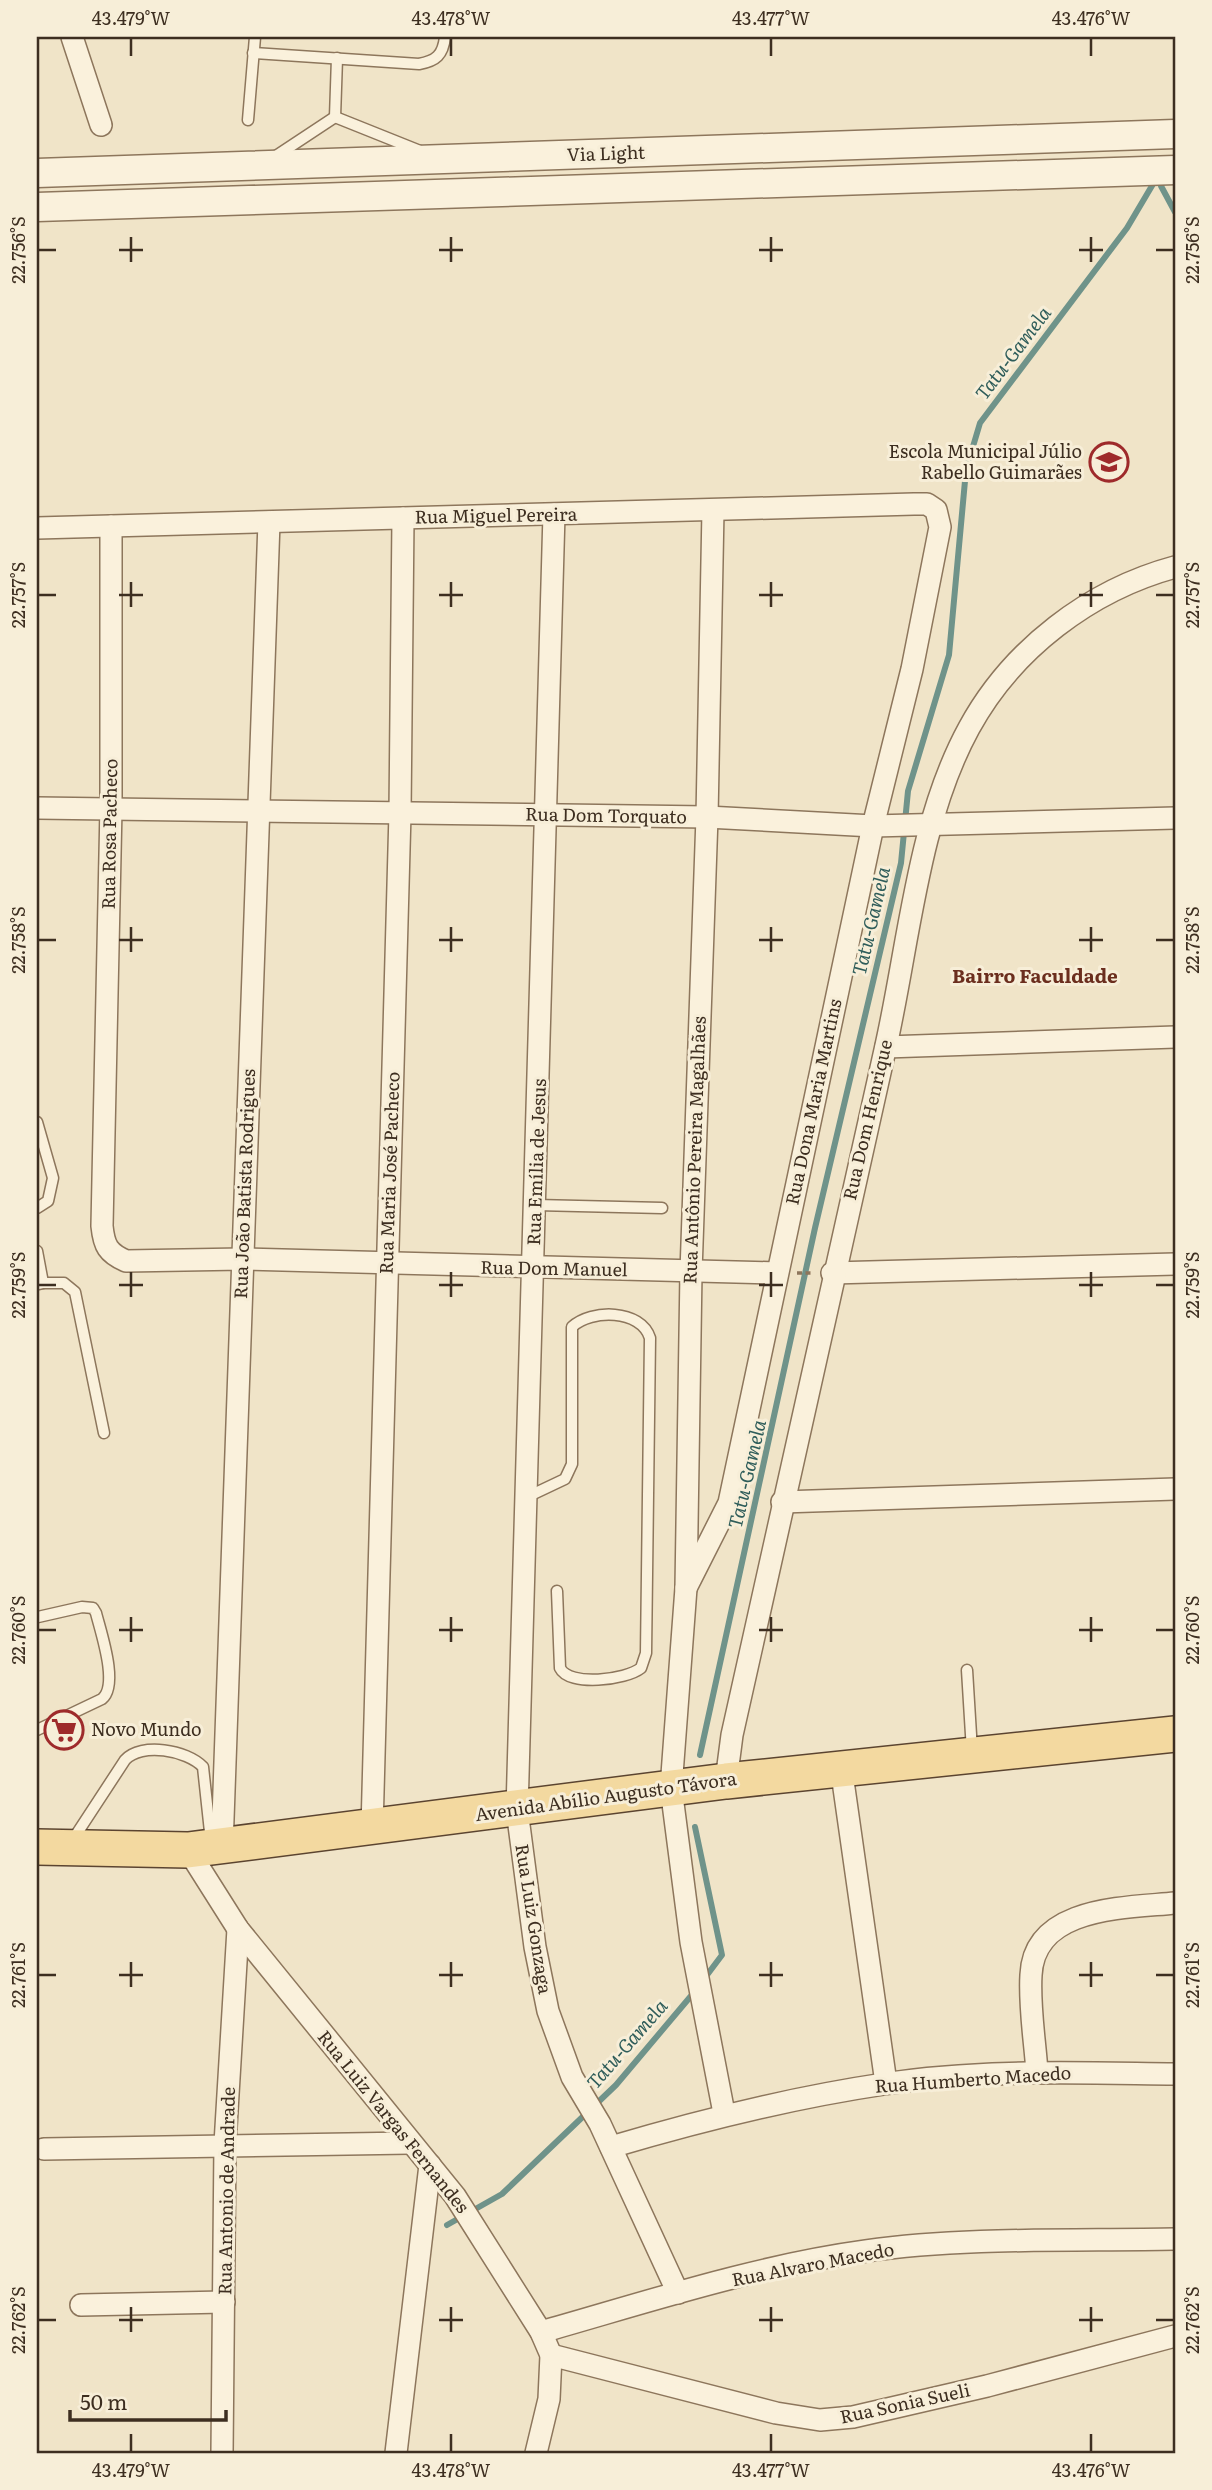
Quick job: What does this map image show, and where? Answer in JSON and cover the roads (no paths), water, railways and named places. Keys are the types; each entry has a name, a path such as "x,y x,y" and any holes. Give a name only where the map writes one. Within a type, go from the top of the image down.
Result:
{"main road":[{"name":"Avenida Abílio Augusto Távora","path":"52,1848 207,1848 841,1767 1175,1734"}],"street":[{"path":"72,37 101,125"},
{"name":"Via Light","path":"37,173 1163,135"},
{"name":"Via Light","path":"37,207 1175,170"},
{"name":"Rua Miguel Pereira","path":"37,528 927,505 936,510 940,527"},
{"name":"Rua Antônio Pereira Magalhães","path":"713,510 707,817 691,1272 686,1588 671,1788 691,1942 724,2113"},
{"name":"Rua Emília de Jesus","path":"517,1810 548,815 554,514"},
{"name":"Rua Maria José Pacheco","path":"372,1828 400,813 403,518"},
{"name":"Rua João Batista Rodrigues","path":"207,1848 242,1259 269,522"},
{"name":"Rua Rosa Pacheco","path":"102,1226 111,808 111,526"},
{"name":"Rua Dona Maria Martins","path":"686,1588 729,1503 777,1273 882,825 940,527"},
{"name":"Rua Dom Henrique","path":"726,1781 732,1735 782,1502 832,1273 886,1047 925,822 970,726 995,688 1035,643 1076,612 1138,577 1175,567"},
{"name":"Rua Dom Torquato","path":"37,808 707,817 882,825 1175,818"},
{"path":"886,1047 1175,1037"},
{"name":"Rua Dom Manuel","path":"102,1226 104,1245 113,1255 127,1261 242,1259 387,1265 777,1273"},
{"path":"832,1273 1175,1264"},
{"path":"782,1502 1175,1489"},
{"path":"841,1767 886,2083"},
{"name":"Rua Luiz Gonzaga","path":"517,1810 535,1947 545,1998 572,2077 600,2124 678,2293"},
{"name":"Rua Luiz Vargas Fernandes","path":"207,1848 239,1930 455,2196 541,2332 551,2355 549,2399 536,2453"},
{"path":"1037,2072 1030,1973 1038,1947 1053,1930 1089,1912 1175,1903"},
{"name":"Rua Antonio de Andrade","path":"222,2453 225,2144 239,1930"},
{"name":"Rua Humberto Macedo","path":"611,2147 724,2113 886,2083 1037,2072 1175,2074"},
{"path":"44,2149 410,2143"},
{"path":"396,2453 430,2165"},
{"name":"Rua Alvaro Macedo","path":"541,2332 678,2293 866,2251 917,2246 1175,2239"},
{"path":"81,2305 224,2302"},
{"name":"Rua Sonia Sueli","path":"551,2355 776,2413 820,2420 853,2417 987,2386 1175,2336"}],"lane":[{"path":"248,120 255,37"},
{"path":"254,53 419,64 433,62 444,48 445,37"},
{"path":"335,117 337,58"},
{"path":"335,117 443,159"},
{"path":"263,165 335,117"},
{"path":"37,1122 53,1178 48,1201 37,1209"},
{"path":"536,1205 662,1208"},
{"path":"37,1251 40,1284 64,1283 75,1292 104,1433"},
{"path":"527,1497 565,1479 572,1464 572,1327 590,1317 636,1319 647,1329 650,1338 646,1653 641,1668 621,1678 572,1678 563,1674 560,1668 556,1591"},
{"path":"37,1730 102,1699 107,1695 110,1681 93,1608 82,1606 38,1616"},
{"path":"967,1670 972,1753"},
{"path":"52,1848 125,1760 134,1752 148,1749 188,1758 203,1767 207,1848"}],"waterway":[{"path":"1164,177 1161,186 1175,212"},
{"name":"Tatu-Gamela","path":"700,1755 815,1228 901,863 908,791 949,655 966,470 980,423 1127,228 1156,179"},
{"name":"Tatu-Gamela","path":"695,1827 722,1955 704,1979"},
{"name":"Tatu-Gamela","path":"447,2225 502,2194 616,2085 696,1990"}],"place":[{"name":"Escola Municipal Júlio Rabello Guimarães","path":"1109,462"},
{"name":"Novo Mundo","path":"64,1730"}],"district":[{"name":"Bairro Faculdade","path":"1035,976"}]}
